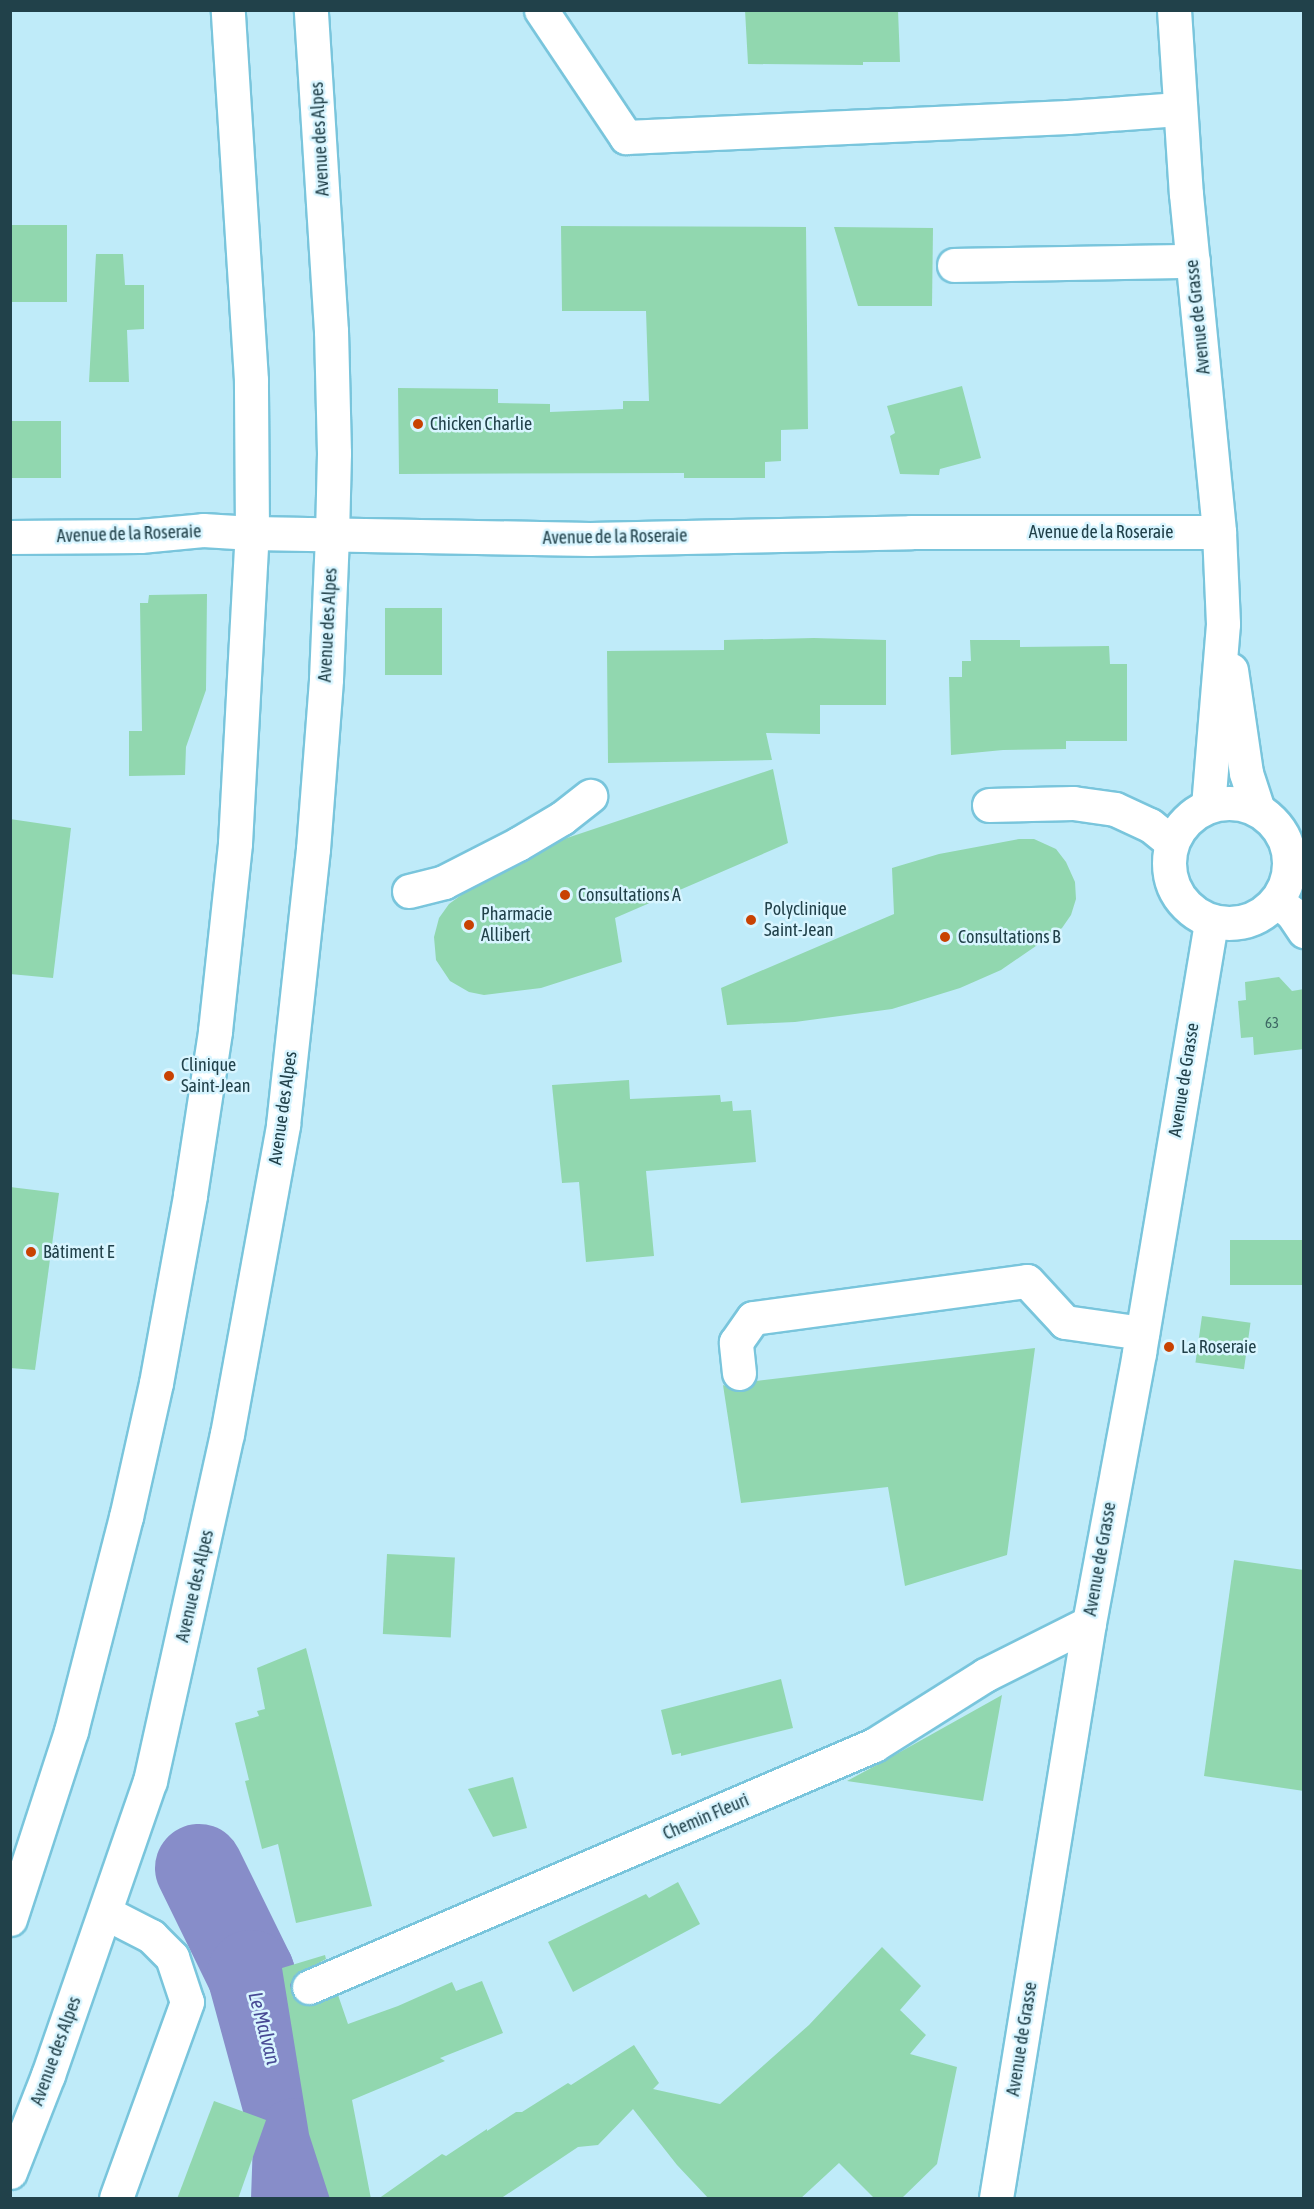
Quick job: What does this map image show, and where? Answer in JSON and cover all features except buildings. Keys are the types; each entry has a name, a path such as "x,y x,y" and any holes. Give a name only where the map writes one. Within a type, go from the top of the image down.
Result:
{"main road":[{"path":"10,1919 71,1731 126,1517 156,1383 190,1195 215,1031 235,843 252,533 251,380 228,10"},
{"name":"Avenue des Alpes","path":"10,2172 106,1913 150,1780 199,1568 257,1281 279,1147 313,849 326,679 332,535 334,453 331,331 311,10"},
{"path":"541,10 626,137 1068,117 1179,109"},
{"name":"Avenue de Grasse","path":"1174,10 1179,109 1192,261 1220,532 1222,624 1208,806"},
{"path":"954,265 1192,261"},
{"name":"Avenue de la Roseraie","path":"10,537 140,536 203,530 332,535 590,539 911,532 1220,532"},
{"name":"Avenue de Grasse","path":"1222,624 1246,773 1258,809"},
{"path":"409,891 444,882 518,844 562,818 590,796"},
{"path":"1225,802 1258,809 1270,819 1286,843 1289,858 1284,888 1266,911 1246,920 1225,924 1211,921 1190,909 1174,890 1169,874 1172,842 1186,820 1208,806 1225,802"},
{"path":"989,805 1073,803 1115,809 1150,825 1172,842"},
{"path":"1276,901 1292,913 1304,931"},
{"name":"Avenue de Grasse","path":"996,2199 1089,1623 1142,1333 1211,921"},
{"path":"739,1373 736,1342 753,1318 1027,1281 1065,1322 1142,1333"},
{"name":"Chemin Fleuri","path":"309,1987 874,1745 985,1674 1089,1623"},
{"path":"106,1913 151,1936 172,1957 187,2002 116,2199"}],"waterway":[{"name":"Le Malvan","path":"199,1868 251,1974 297,2142 295,2198"}],"place":[{"name":"Chicken Charlie","path":"418,424"},
{"name":"Consultations A","path":"565,895"},
{"name":"Polyclinique Saint-Jean","path":"751,920"},
{"name":"Pharmacie Allibert","path":"469,925"},
{"name":"Consultations B","path":"945,937"},
{"name":"Clinique Saint-Jean","path":"169,1076"},
{"name":"Bâtiment E","path":"31,1252"},
{"name":"La Roseraie","path":"1169,1347"}]}
